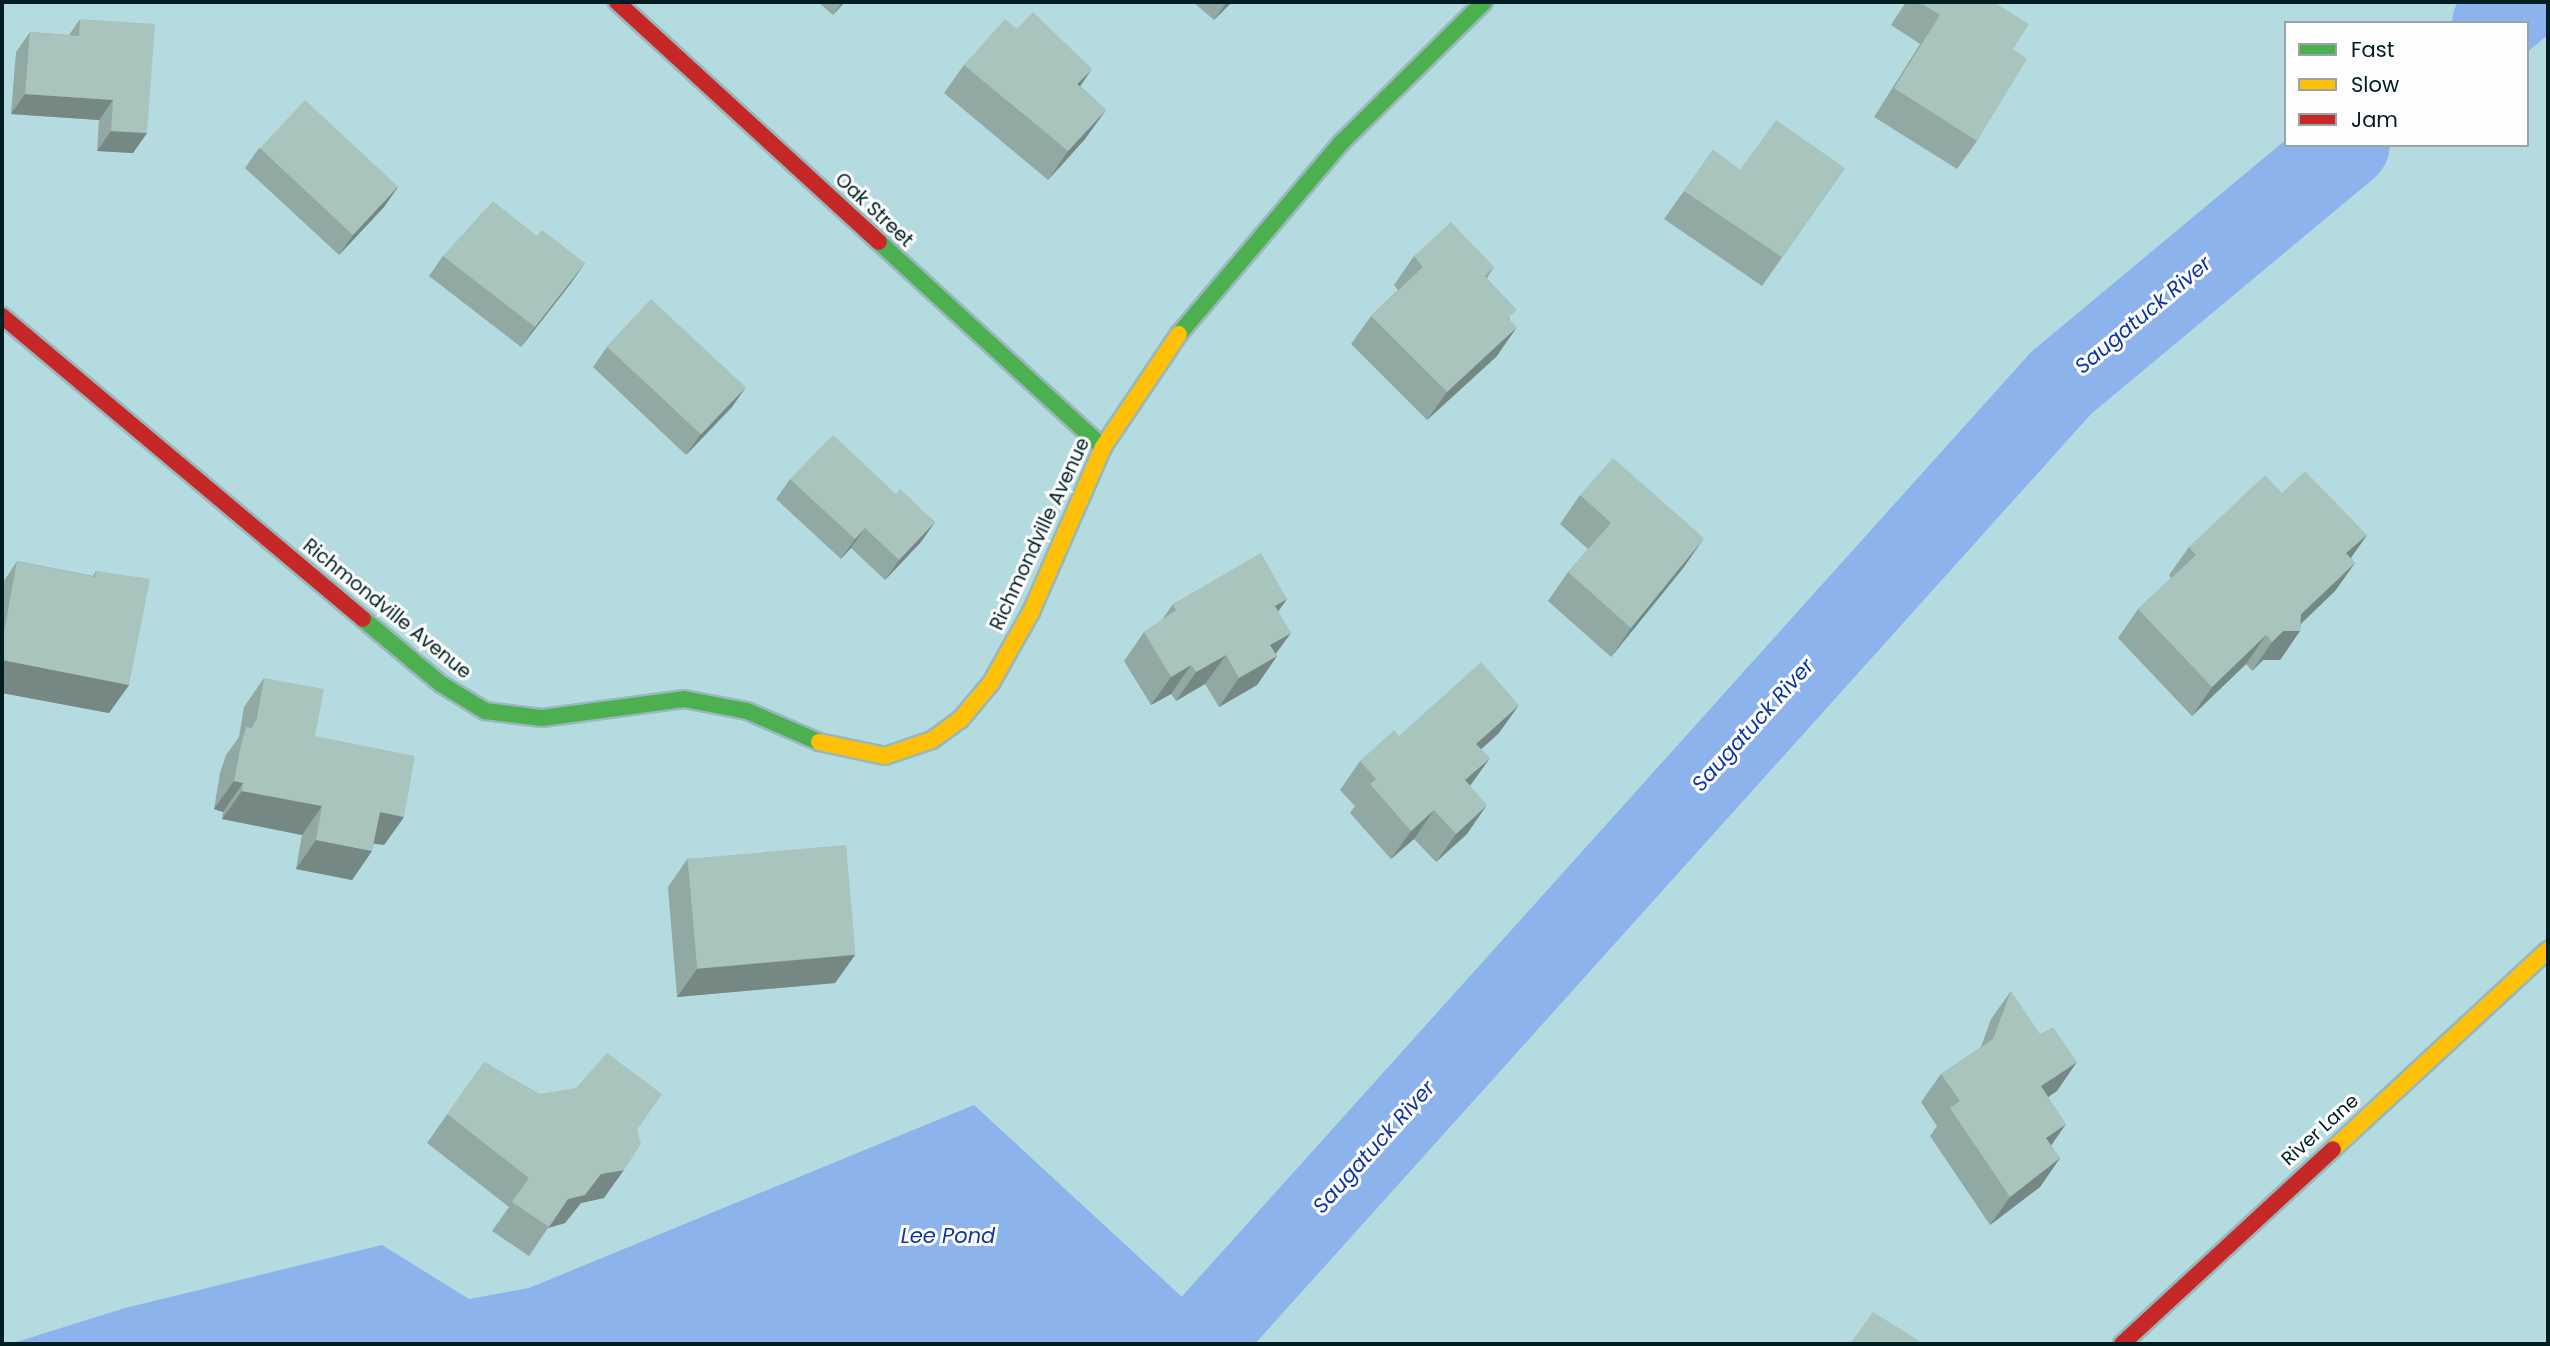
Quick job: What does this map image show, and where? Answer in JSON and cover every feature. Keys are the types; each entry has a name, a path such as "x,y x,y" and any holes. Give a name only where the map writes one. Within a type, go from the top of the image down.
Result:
{"street":[{"name":"Oak Street","path":"618,2 1103,447"},
{"name":"Richmondville Avenue","path":"2,316 441,684 485,711 542,718 684,699 747,711 829,747 885,756 932,740 960,720 991,683 1031,612 1103,447 1161,355 1215,288 1341,143 1484,2"},
{"name":"River Lane","path":"2122,1344 2548,950"}],"water":[{"name":"Lee Pond","path":"974,1105 1233,1344 10,1344 125,1308 382,1245 469,1299 529,1288"}],"building":[{"path":"1919,2 1993,2 2029,24 2013,49 2027,59 1977,141 1894,88 1940,15"},
{"path":"1033,12 1092,69 1077,84 1106,110 1068,151 964,65 1005,19 1017,29"},
{"path":"80,19 155,24 147,133 111,131 113,100 25,94 30,32 79,36"},
{"path":"305,100 398,187 353,235 260,148"},
{"path":"1776,120 1845,168 1782,257 1684,191 1713,150 1740,170"},
{"path":"493,201 537,236 542,230 585,263 535,327 443,256"},
{"path":"1451,222 1494,267 1485,276 1517,310 1508,318 1517,327 1447,392 1371,316 1423,267 1414,256"},
{"path":"651,299 745,387 701,435 607,347"},
{"path":"833,435 896,494 900,489 935,522 899,560 865,528 855,539 790,479"},
{"path":"1613,458 1704,538 1631,628 1568,572 1611,523 1580,495"},
{"path":"2305,471 2367,535 2346,553 2355,563 2301,614 2300,631 2283,631 2272,642 2266,635 2212,687 2138,609 2196,555 2189,547 2265,475 2282,493"},
{"path":"1261,553 1287,599 1275,606 1291,633 1270,645 1277,656 1239,678 1226,655 1196,672 1191,665 1171,677 1144,632 1176,610 1173,604"},
{"path":"17,561 95,577 96,571 150,579 129,685 2,660 2,643"},
{"path":"1481,662 1519,705 1476,744 1490,758 1465,780 1487,805 1456,834 1434,810 1411,831 1370,784 1376,779 1360,761 1394,730 1399,736"},
{"path":"264,678 324,689 315,736 415,756 404,817 380,812 372,851 316,840 322,806 242,791 243,783 234,781 246,727 252,728 257,718"},
{"path":"846,845 856,955 697,968 688,859"},
{"path":"2011,991 2040,1034 2053,1027 2077,1062 2041,1086 2066,1124 2046,1138 2060,1158 2010,1197 1950,1108 1960,1101 1941,1074 1993,1039"},
{"path":"607,1053 662,1094 637,1130 641,1144 624,1170 601,1174 585,1195 568,1199 549,1227 512,1202 529,1178 447,1114 484,1062 539,1094 576,1088"},
{"path":"1873,1312 1924,1344 1850,1344"}],"waterway":[{"name":"Saugatuck River","path":"2497,21 2520,2"},
{"name":"Saugatuck River","path":"1197,1344 2061,383 2345,147"}],"traffic: fast":[{"path":"1179,334 1341,143 1484,2"},
{"path":"879,242 1103,447"},
{"path":"363,619 441,684 485,711 542,718 684,699 747,711 819,742"}],"traffic: slow":[{"path":"819,742 885,756 932,740 960,720 991,683 1031,612 1103,447 1179,334"},
{"path":"2333,1149 2548,950"}],"traffic: jam":[{"path":"617,2 879,242"},
{"path":"2,316 363,619"},
{"path":"2122,1344 2333,1149"}]}
